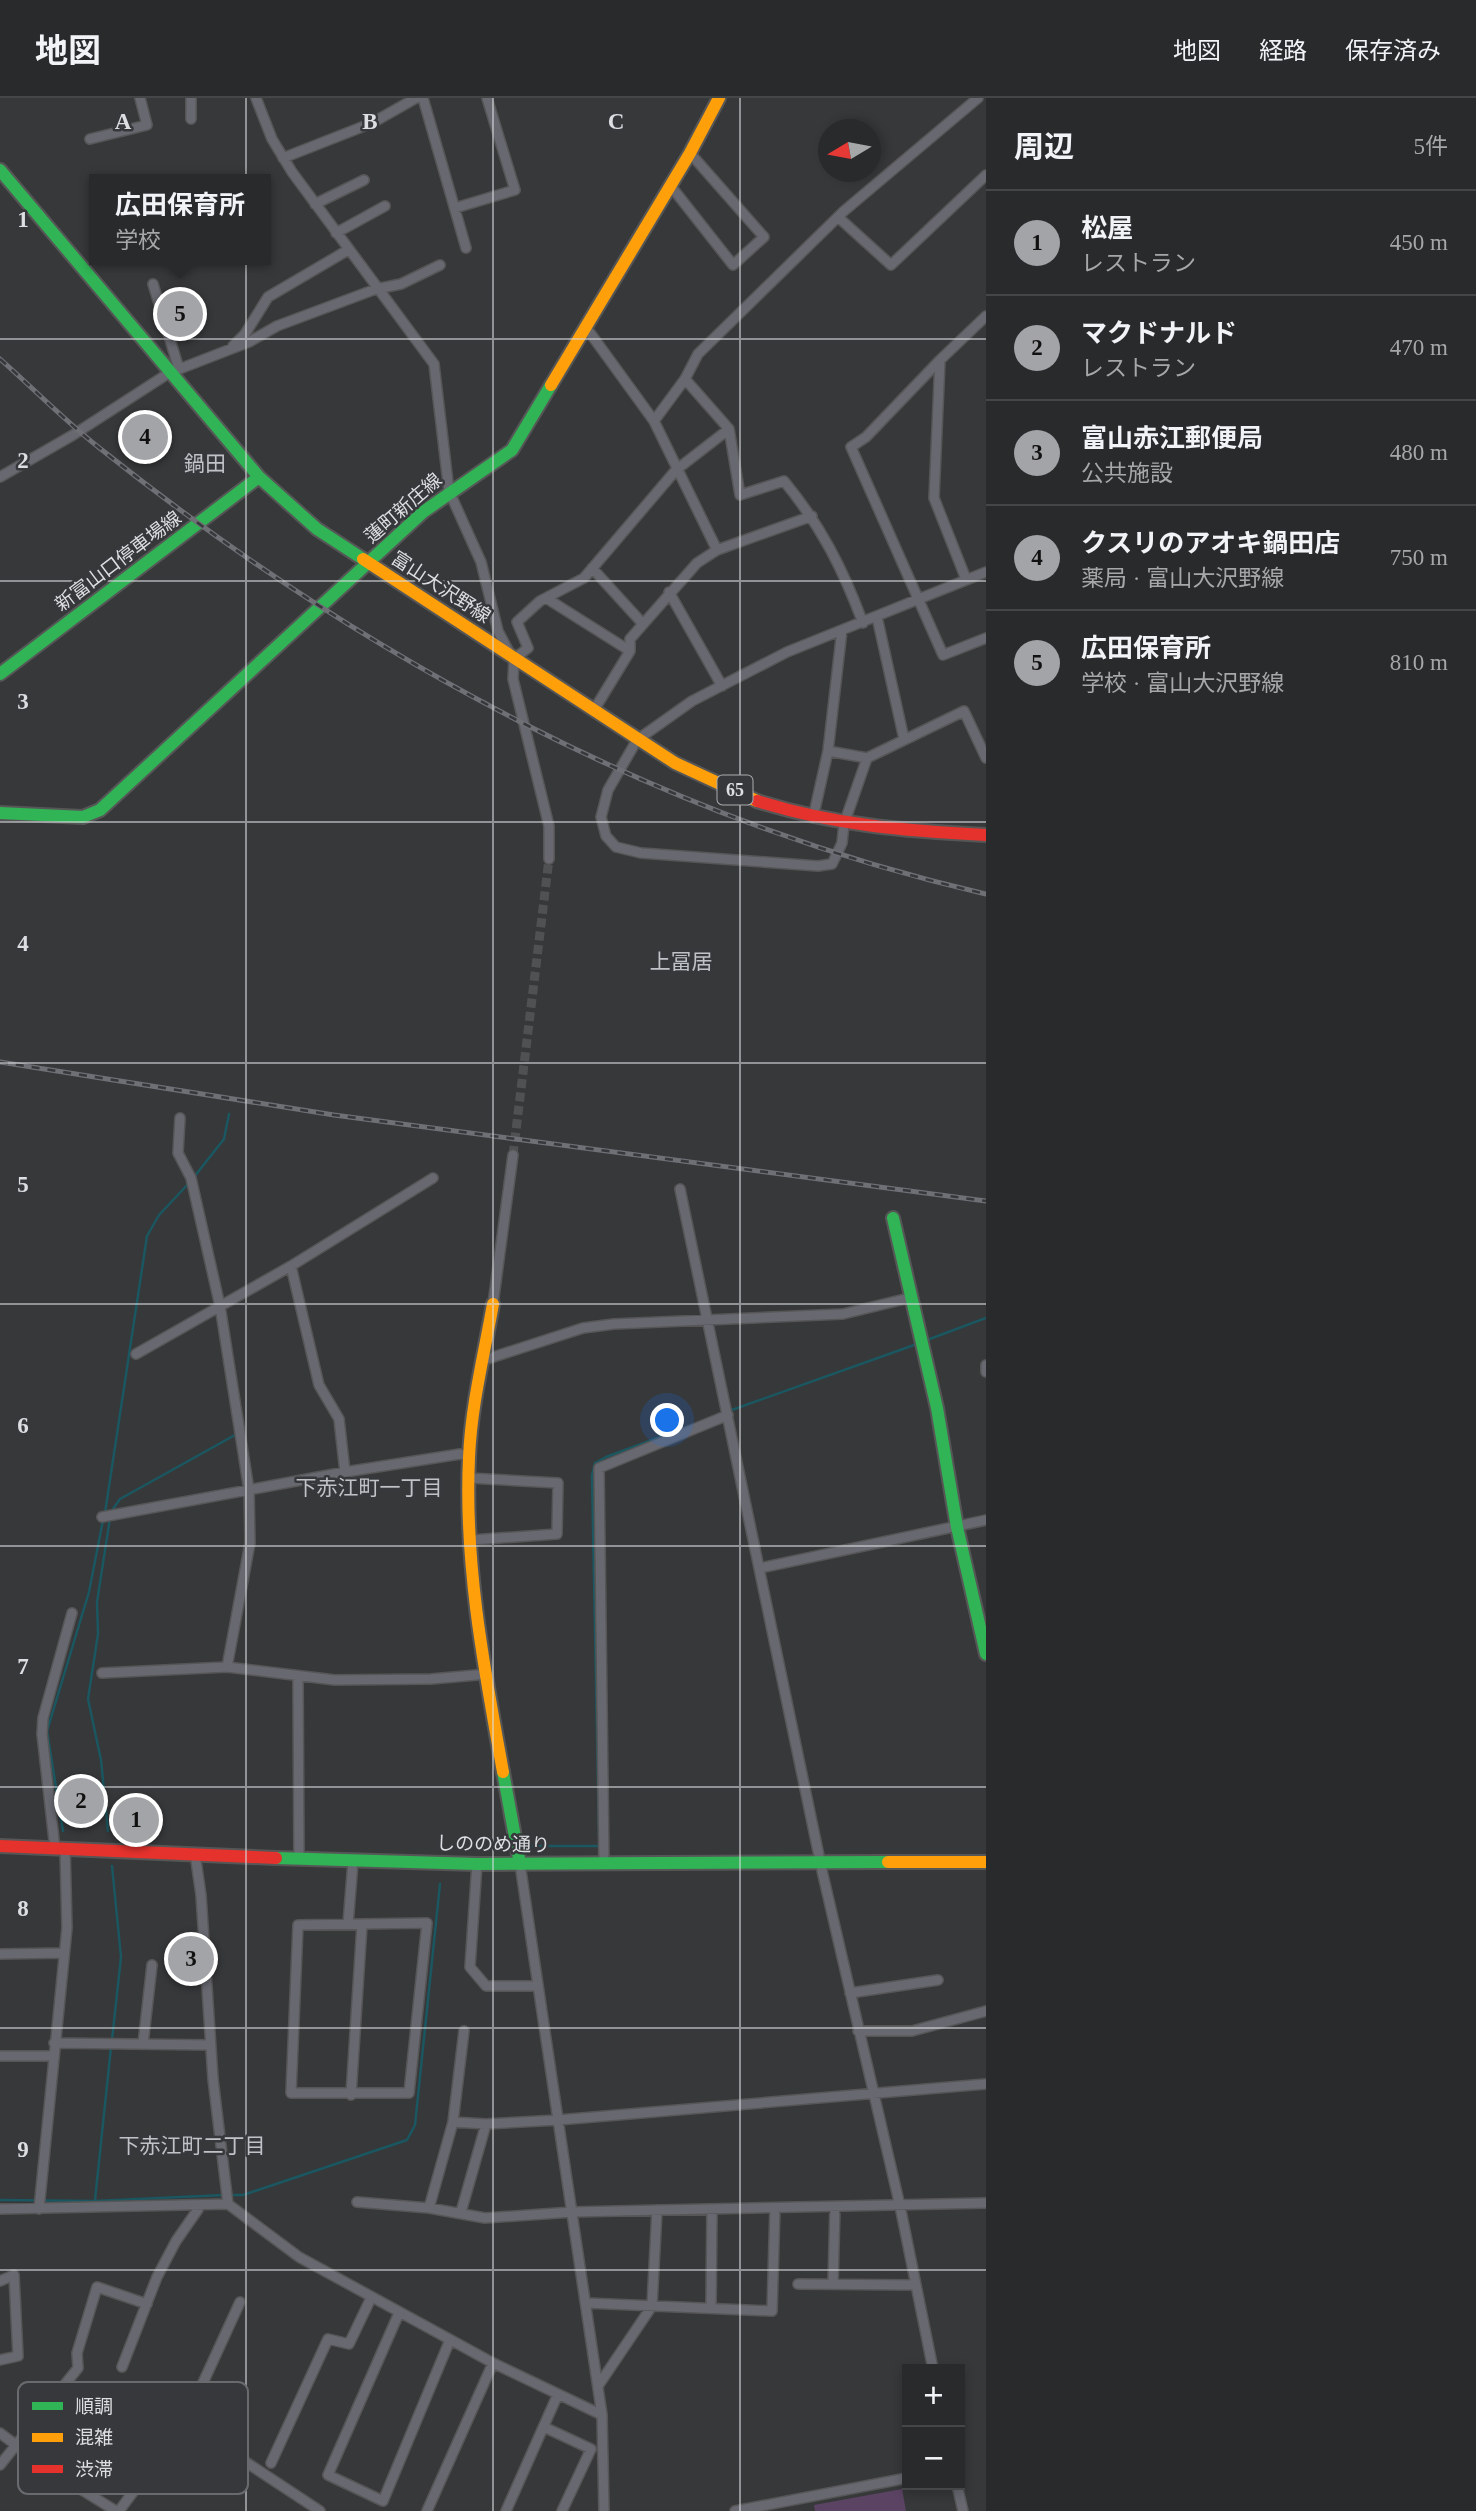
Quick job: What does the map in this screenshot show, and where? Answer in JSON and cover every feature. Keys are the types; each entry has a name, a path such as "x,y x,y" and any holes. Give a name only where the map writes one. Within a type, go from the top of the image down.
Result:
{"main road":[{"name":"蓮町新庄線","path":"0,813 83,817 100,810 449,491 512,450 690,153 719,98"},
{"name":"富山大沢野線","path":"0,170 174,371 259,477 317,529 637,740 675,763 757,801 813,818 844,824 890,830 986,835"},
{"name":"新富山口停車場線","path":"0,674 259,477"},
{"path":"893,1217 909,1298 937,1408 957,1527 986,1654"},
{"path":"493,1304 469,1456 471,1540 488,1674 520,1864"},
{"name":"しののめ通り","path":"0,1846 477,1864 986,1862"}],"street":[{"path":"90,139 147,125 140,98"},
{"path":"191,98 191,118"},
{"path":"256,98 272,139 283,158 376,289 434,364 449,491 481,562 503,643 514,659 513,679 549,826 550,859"},
{"path":"283,158 372,123 416,98"},
{"path":"423,98 466,247"},
{"path":"455,208 515,190 487,98"},
{"path":"654,421 685,379 698,354 838,217 978,98"},
{"path":"670,185 733,265 764,237 690,153"},
{"path":"838,217 891,265 986,175"},
{"path":"315,204 364,180"},
{"path":"336,233 385,206"},
{"path":"230,349 245,334 268,296 348,250"},
{"path":"0,477 74,435 174,371 230,349 277,326 376,289 401,284 440,265"},
{"path":"153,284 174,371"},
{"path":"986,316 866,438 851,447 943,655 986,638"},
{"path":"584,326 654,421 717,550"},
{"path":"940,360 933,498 966,579"},
{"path":"685,379 729,429 740,495 784,481 812,516 844,571 863,622"},
{"path":"514,659 528,648 517,622 546,598 584,578 676,470 729,429"},
{"path":"0,463 10,471"},
{"path":"594,710 630,651 630,639 697,563 717,550 812,516"},
{"path":"592,568 643,624"},
{"path":"867,758 844,824 842,843 832,864 818,866 641,853 616,847 606,836 601,817 608,790 637,740 692,701 787,652 986,572"},
{"path":"669,592 722,686"},
{"path":"546,598 630,651"},
{"path":"877,617 904,739"},
{"path":"813,818 828,751 842,630"},
{"path":"828,751 867,758 964,711 986,758"},
{"path":"180,1118 178,1153 191,1178 220,1306 249,1490 250,1543 227,1667"},
{"path":"493,1304 513,1156"},
{"path":"136,1354 291,1266 433,1178"},
{"path":"680,1189 821,1863 900,2206 932,2364"},
{"path":"291,1266 319,1385 339,1419 345,1472"},
{"path":"484,1360 583,1328 614,1324 708,1322 843,1314 909,1298"},
{"path":"986,1365 986,1372"},
{"path":"604,1864 599,1468 728,1415"},
{"path":"102,1517 345,1472 460,1454 469,1456"},
{"path":"469,1478 558,1483 557,1534 471,1540"},
{"path":"760,1568 986,1520"},
{"path":"39,2208 67,1928 60,1849 42,1734 43,1718 72,1613"},
{"path":"102,1673 227,1667 266,1670 298,1677 386,1681 488,1674"},
{"path":"298,1677 299,1859"},
{"path":"195,1854 201,1895 210,2045 228,2198 299,2257 492,2363 602,2415"},
{"path":"348,1924 353,1861"},
{"path":"477,1864 470,1967 486,1986 538,1986"},
{"path":"520,1864 602,2415 604,2511"},
{"path":"427,1923 408,2093 291,2093 298,1925 362,1925 427,1923"},
{"path":"351,2095 362,1925"},
{"path":"0,1954 64,1953"},
{"path":"144,2044 152,1965"},
{"path":"850,1993 938,1980"},
{"path":"858,2031 912,2031 986,2011"},
{"path":"429,2208 453,2122 464,2031"},
{"path":"54,2043 210,2045"},
{"path":"0,2056 53,2056"},
{"path":"453,2122 486,2124 558,2120 986,2084"},
{"path":"461,2212 486,2124"},
{"path":"0,2210 201,2205 228,2198"},
{"path":"357,2202 461,2212 485,2218 572,2212 986,2203"},
{"path":"122,2367 176,2241 201,2205"},
{"path":"832,2284 835,2207"},
{"path":"586,2303 772,2311 775,2208"},
{"path":"711,2308 712,2209"},
{"path":"598,2386 652,2306 657,2210"},
{"path":"0,2281 14,2275 18,2356 0,2360"},
{"path":"798,2284 916,2285"},
{"path":"70,2382 78,2368 77,2353 97,2287 147,2304"},
{"path":"271,2463 328,2339 349,2344 371,2298"},
{"path":"203,2382 240,2302"},
{"path":"399,2313 328,2475 383,2501 450,2340"},
{"path":"427,2511 492,2363"},
{"path":"506,2511 546,2428 558,2394"},
{"path":"546,2428 591,2449 562,2511"},
{"path":"0,2433 18,2449"},
{"path":"0,2465 18,2440"},
{"path":"248,2466 307,2507 320,2511"},
{"path":"735,2511 902,2479"},
{"path":"958,2490 963,2511"},
{"path":"90,2494 117,2511 130,2494"}],"shaded area":[{"path":"902,2489 906,2511 815,2511 814,2505"}],"waterway":[{"path":"194,1177 224,1139 229,1114"},
{"path":"105,1513 147,1236 159,1215 190,1182"},
{"path":"927,1340 986,1318"},
{"path":"729,1411 917,1344"},
{"path":"599,1837 592,1475 595,1463 606,1457 690,1426"},
{"path":"111,1512 120,1499 235,1435"},
{"path":"108,1831 101,1760 88,1699 98,1634 97,1602 110,1518"},
{"path":"63,1831 47,1731 89,1592 103,1520"},
{"path":"527,1846 599,1846 599,1843"},
{"path":"112,1866 121,1957 112,2040"},
{"path":"231,2195 243,2195 407,2140 415,2125 440,1884"},
{"path":"95,2200 111,2047"},
{"path":"0,2200 95,2201 224,2195"}],"tunnel":[{"path":"513,1155 549,859"}],"railway":[{"path":"0,359 89,439 201,525 304,596 410,662 520,722 632,775 748,822 866,862 986,894"},
{"path":"0,1062 334,1115 986,1201"}],"traffic: fast":[{"path":"0,170 259,477 317,529 363,559"},
{"path":"0,813 83,817 100,810 423,512 512,450 551,385"},
{"path":"0,674 259,477"},
{"path":"893,1218 937,1408 957,1527 986,1654"},
{"path":"503,1772 520,1864"},
{"path":"276,1858 477,1864 888,1862"}],"traffic: slow":[{"path":"551,385 690,153 719,98"},
{"path":"363,559 675,763 757,801"},
{"path":"493,1304 472,1419 468,1497 477,1615 503,1772"},
{"path":"888,1862 986,1862"}],"traffic: jam":[{"path":"757,801 814,816 870,826 986,835"},
{"path":"0,1846 276,1858"}],"place":[{"name":"広田保育所","path":"180,314"},
{"name":"クスリのアオキ鍋田店","path":"145,437"},
{"name":"マクドナルド","path":"81,1801"},
{"name":"松屋","path":"136,1820"},
{"name":"富山赤江郵便局","path":"191,1959"}],"district":[{"name":"鍋田","path":"205,464"},
{"name":"上冨居","path":"681,962"},
{"name":"下赤江町一丁目","path":"369,1488"},
{"name":"下赤江町二丁目","path":"192,2146"}]}
